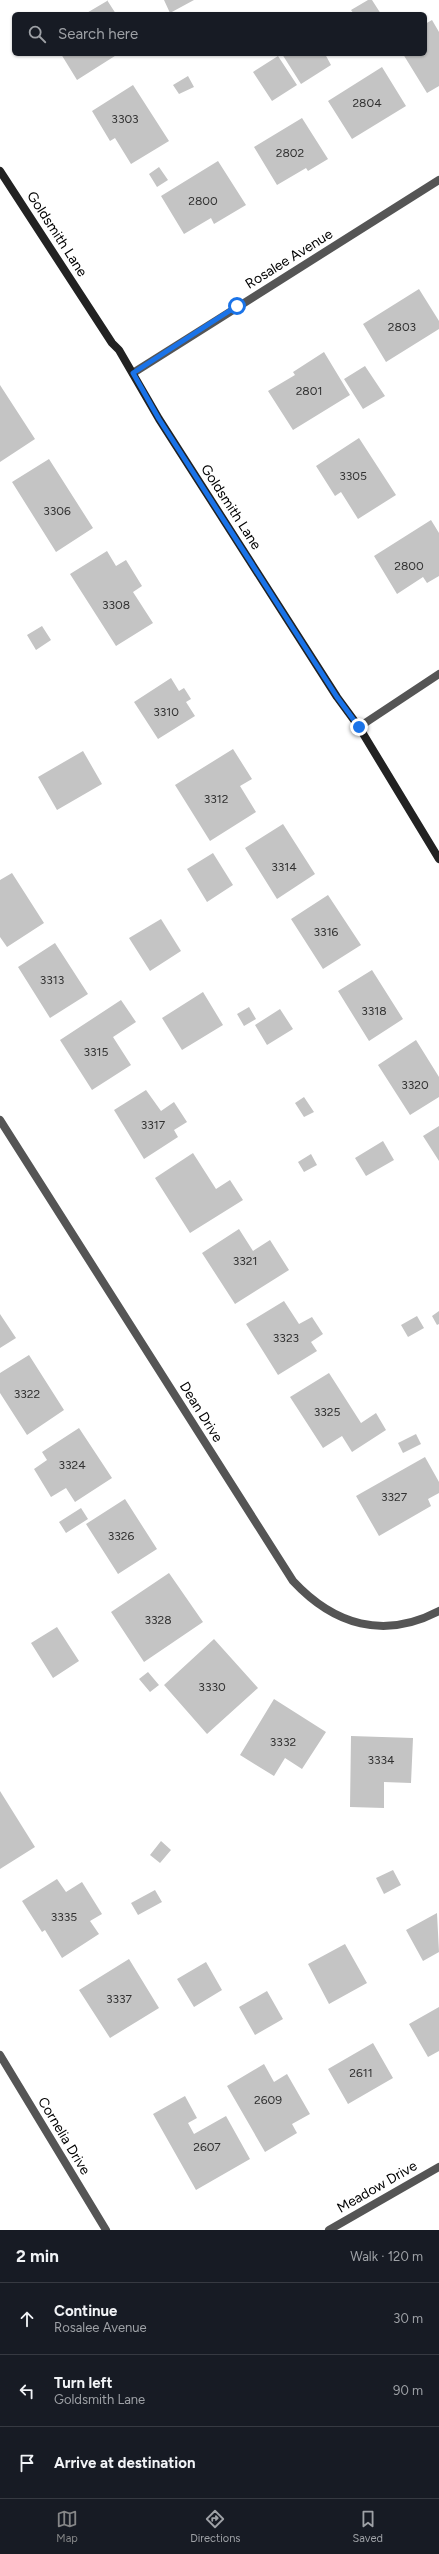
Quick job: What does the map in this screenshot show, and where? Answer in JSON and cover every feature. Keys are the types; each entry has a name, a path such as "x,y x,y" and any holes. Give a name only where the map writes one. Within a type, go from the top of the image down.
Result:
{"street":[{"name":"Goldsmith Lane","path":"0,171 133,373 159,419 333,690 359,727 439,859"},
{"name":"Rosalee Avenue","path":"133,373 439,180"},
{"path":"359,727 439,674"},
{"name":"Dean Drive","path":"0,1120 293,1581 308,1597 326,1611 346,1620 367,1626 400,1626 422,1620 439,1611"},
{"name":"Cornelia Drive","path":"0,2055 106,2230"},
{"name":"Meadow Drive","path":"329,2230 439,2167"}],"building":[{"path":"164,0 194,0 172,12 170,12"},
{"path":"368,0 372,0 380,12 352,12 351,10"},
{"path":"107,1 115,12 88,12"},
{"path":"432,20 439,32 439,86 427,93 404,56 427,56 427,23"},
{"path":"62,56 115,56 77,80"},
{"path":"278,56 297,85 272,101 253,72"},
{"path":"283,56 326,56 331,65 301,84"},
{"path":"382,67 406,106 352,139 328,101"},
{"path":"188,76 194,87 179,94 173,85"},
{"path":"133,85 169,141 131,164 115,138 110,141 92,111"},
{"path":"302,118 328,159 308,171 306,168 277,185 254,147"},
{"path":"218,161 246,205 214,224 211,218 184,234 161,196"},
{"path":"159,167 168,180 157,187 149,174"},
{"path":"419,289 439,321 439,329 386,362 363,324"},
{"path":"324,352 350,395 293,430 268,391 295,375 293,372"},
{"path":"365,366 385,396 363,409 344,379"},
{"path":"0,385 35,439 0,462"},
{"path":"359,438 396,495 358,519 341,492 335,496 316,466"},
{"path":"49,459 93,528 56,552 12,482"},
{"path":"431,520 439,533 439,576 427,583 423,577 397,594 374,556"},
{"path":"107,551 116,566 126,560 142,586 133,592 153,623 116,646 70,574"},
{"path":"42,626 51,640 36,650 27,635"},
{"path":"171,678 179,691 184,688 186,691 191,699 186,702 195,716 158,739 134,702"},
{"path":"233,749 252,779 240,786 256,812 210,841 175,785"},
{"path":"83,751 102,784 57,810 38,777"},
{"path":"283,824 315,874 277,899 245,848"},
{"path":"213,853 233,885 207,902 187,869"},
{"path":"12,873 44,923 7,947 0,937 0,880"},
{"path":"328,895 361,945 323,969 291,919"},
{"path":"161,919 181,951 150,971 129,938"},
{"path":"55,943 88,994 50,1018 18,967"},
{"path":"372,970 403,1019 369,1041 338,991"},
{"path":"203,992 223,1025 182,1050 162,1018"},
{"path":"121,1000 136,1022 113,1037 131,1065 92,1090 60,1040"},
{"path":"249,1007 256,1019 244,1026 237,1014"},
{"path":"280,1009 293,1029 267,1045 255,1025"},
{"path":"416,1040 439,1077 439,1097 410,1115 378,1065"},
{"path":"146,1090 161,1111 174,1102 187,1122 174,1130 178,1137 144,1159 114,1110"},
{"path":"304,1097 314,1112 304,1117 295,1103"},
{"path":"439,1126 439,1161 423,1136"},
{"path":"383,1141 394,1160 366,1176 355,1158"},
{"path":"193,1153 216,1189 230,1180 243,1200 190,1233 155,1178"},
{"path":"311,1154 317,1165 304,1172 298,1162"},
{"path":"239,1229 253,1251 270,1240 289,1270 235,1304 202,1253"},
{"path":"284,1301 299,1324 312,1317 323,1334 311,1342 317,1351 278,1375 246,1324"},
{"path":"439,1311 439,1324 437,1325 432,1316"},
{"path":"0,1314 16,1338 0,1348"},
{"path":"417,1316 424,1328 408,1337 401,1325"},
{"path":"29,1355 64,1410 27,1435 0,1393 0,1373"},
{"path":"329,1373 361,1423 376,1413 386,1430 352,1452 342,1436 323,1448 290,1397"},
{"path":"79,1428 112,1478 75,1502 66,1488 51,1497 34,1469 47,1460 42,1452"},
{"path":"416,1434 421,1444 403,1453 398,1443"},
{"path":"425,1457 439,1482 439,1493 428,1499 431,1506 379,1536 356,1496"},
{"path":"125,1499 157,1549 118,1574 86,1524"},
{"path":"81,1508 88,1519 66,1533 59,1522"},
{"path":"169,1573 203,1622 144,1662 111,1612"},
{"path":"57,1627 79,1661 53,1678 31,1643"},
{"path":"214,1639 258,1688 207,1734 164,1685"},
{"path":"148,1672 159,1685 150,1692 139,1679"},
{"path":"274,1699 326,1732 302,1769 285,1758 274,1776 240,1755"},
{"path":"351,1736 413,1738 411,1783 384,1782 384,1808 350,1807"},
{"path":"0,1791 35,1847 0,1869"},
{"path":"161,1841 171,1850 160,1863 150,1855"},
{"path":"393,1870 401,1885 384,1894 376,1878"},
{"path":"57,1879 66,1892 82,1882 102,1914 90,1921 99,1934 62,1958 45,1930 42,1932 22,1901"},
{"path":"155,1890 162,1902 138,1915 131,1903"},
{"path":"437,1913 439,1952 423,1961 406,1930"},
{"path":"345,1944 367,1983 329,2004 308,1964"},
{"path":"129,1959 159,2008 110,2038 79,1990"},
{"path":"206,1962 222,1990 194,2007 177,1979"},
{"path":"267,1991 283,2019 255,2035 239,2007"},
{"path":"439,2007 439,2051 428,2057 409,2024"},
{"path":"373,2043 393,2078 348,2104 328,2069"},
{"path":"264,2064 274,2082 287,2074 310,2114 292,2124 297,2133 265,2152 227,2086"},
{"path":"185,2096 197,2118 188,2123 194,2134 226,2116 250,2159 196,2190 153,2114"}],"route":[{"path":"237,306 133,373 159,419 337,697 359,727"}]}
